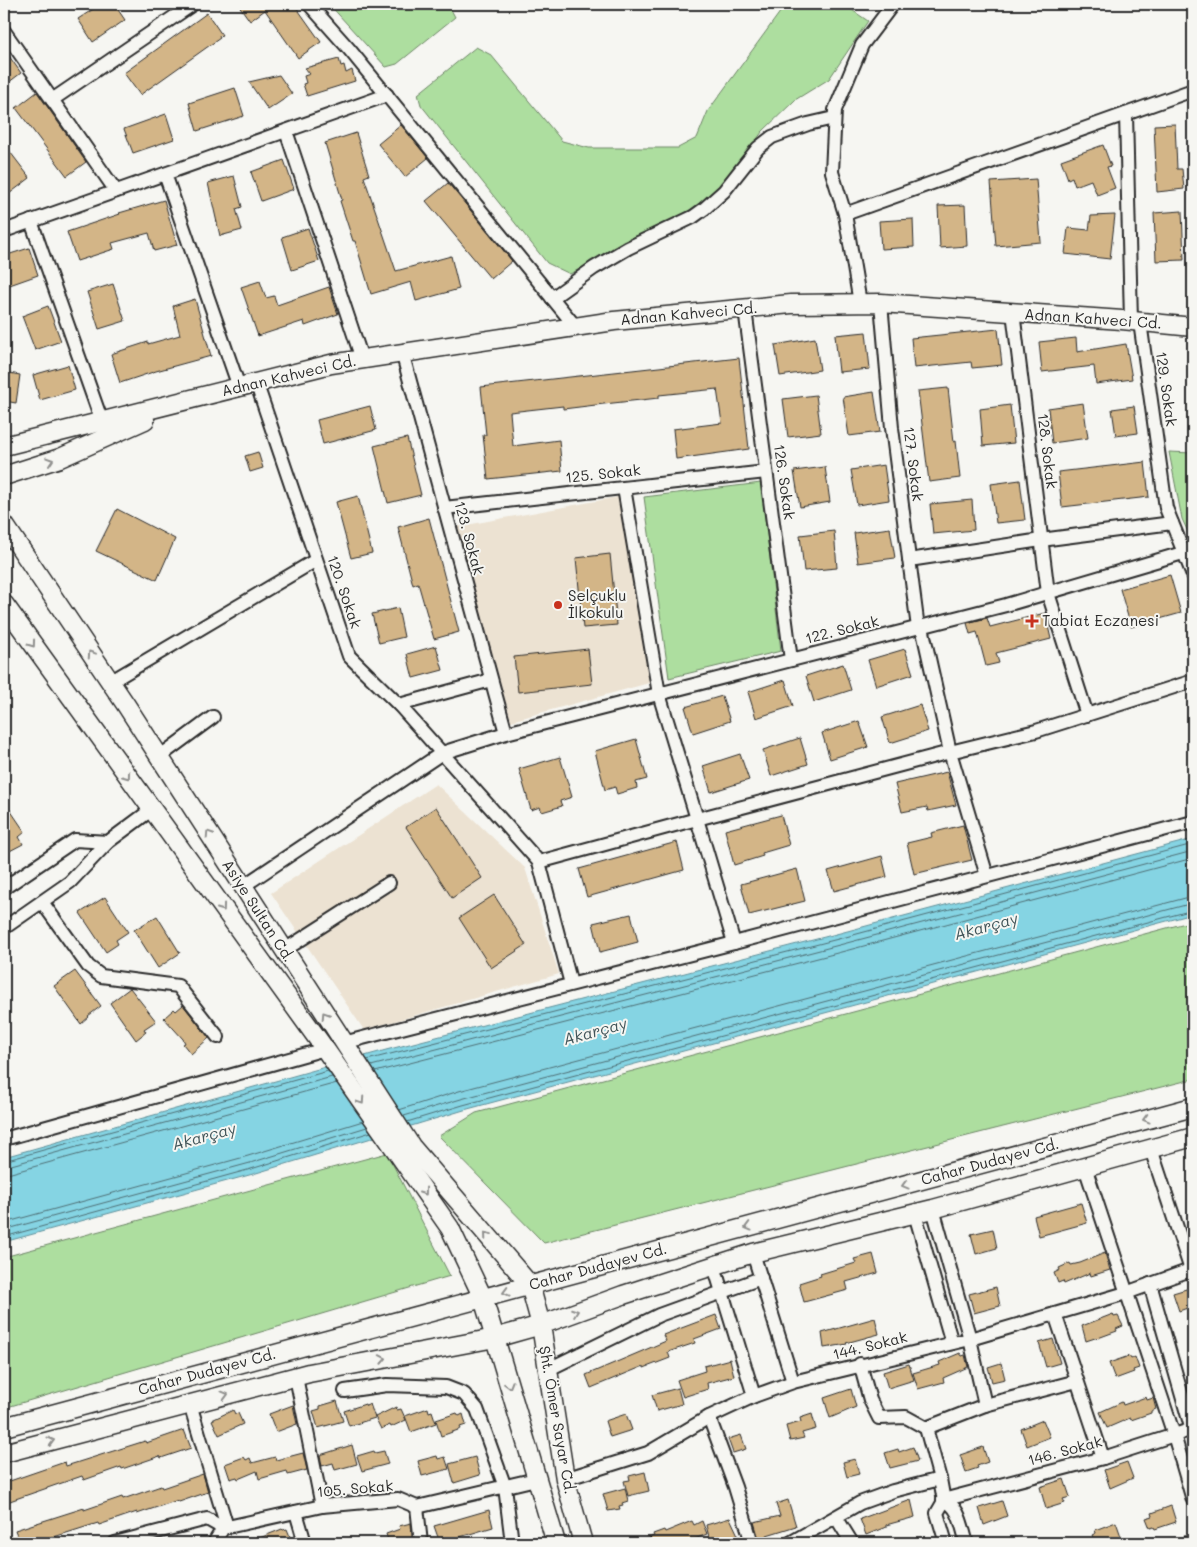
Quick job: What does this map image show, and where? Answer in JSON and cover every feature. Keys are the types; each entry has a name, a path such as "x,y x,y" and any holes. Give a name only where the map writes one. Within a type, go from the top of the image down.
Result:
{"main road":[{"name":"Adnan Kahveci Cd.","path":"4,446 331,364 614,321 791,304 881,303 1136,321 1193,327"},
{"name":"Adnan Kahveci Cd.","path":"4,476 60,458 190,399"},
{"name":"Asiye Sultan Cd.","path":"4,524 110,682 348,1049 403,1149 450,1228 482,1298"},
{"name":"Asiye Sultan Cd.","path":"4,604 329,1055 403,1149 530,1286"},
{"name":"Cahar Dudayev Cd.","path":"4,1427 1193,1107"},
{"name":"Cahar Dudayev Cd.","path":"4,1453 296,1376 495,1338 541,1325 622,1295 754,1253 915,1214 1193,1137"},
{"name":"Şht. Ömer Sayar Cd.","path":"530,1286 541,1325 565,1479 583,1543"},
{"name":"Şht. Ömer Sayar Cd.","path":"482,1298 556,1543"}],"street":[{"path":"52,100 193,4"},
{"path":"309,4 349,49 576,326"},
{"path":"860,303 845,214 832,172 834,110 862,45 893,4"},
{"path":"4,31 116,191"},
{"path":"845,214 1193,90"},
{"path":"4,231 387,95"},
{"name":"129. Sokak","path":"1126,114 1136,321 1166,508 1172,523 1189,552 1193,574"},
{"path":"552,298 594,268 628,248 704,209 724,191 758,148 778,133 834,118"},
{"path":"286,130 362,359"},
{"path":"165,174 239,386"},
{"path":"32,222 102,422"},
{"name":"127. Sokak","path":"881,303 892,428 909,560 920,627 950,752 987,876"},
{"name":"126. Sokak","path":"744,309 791,660"},
{"name":"128. Sokak","path":"1013,312 1048,593 1087,715"},
{"name":"123. Sokak","path":"402,352 506,733"},
{"name":"120. Sokak","path":"256,382 349,656 399,705 539,862"},
{"name":"125. Sokak","path":"444,508 766,472"},
{"path":"624,488 659,694 734,943"},
{"path":"909,560 1172,523"},
{"name":"122. Sokak","path":"242,887 442,753 506,733 1048,593 1189,552"},
{"path":"110,682 316,560"},
{"path":"399,705 491,680"},
{"path":"571,984 539,862 950,752 1036,731 1193,681"},
{"path":"159,757 213,717"},
{"path":"4,928 70,882 108,842 151,810"},
{"path":"348,1049 571,984 1193,822"},
{"path":"4,888 75,840 108,842"},
{"path":"284,951 390,883"},
{"path":"42,902 88,966 101,976 178,986 218,1037"},
{"path":"4,1138 329,1055"},
{"path":"1150,1149 1192,1270"},
{"path":"1085,1167 1174,1435 1193,1500"},
{"path":"933,1209 970,1339 985,1404"},
{"path":"915,1214 952,1343"},
{"path":"754,1253 793,1382"},
{"path":"714,1266 754,1396"},
{"name":"144. Sokak","path":"565,1479 648,1453 709,1417 754,1396 793,1382 860,1364 970,1339 1126,1293 1192,1270"},
{"path":"547,1370 659,1315 761,1278"},
{"path":"1150,1284 1193,1431"},
{"path":"1055,1314 1103,1458"},
{"path":"860,1364 870,1400 879,1418 906,1417 926,1428 940,1479 943,1500 937,1514 946,1543"},
{"path":"296,1376 322,1506"},
{"path":"926,1428 985,1404 1077,1381"},
{"path":"345,1391 387,1386 446,1387 469,1398 477,1409 505,1487 512,1543"},
{"path":"190,1404 225,1527"},
{"path":"709,1417 735,1487 752,1543"},
{"name":"146. Sokak","path":"943,1500 1103,1458 1174,1435 1193,1431"},
{"path":"421,1543 417,1507 536,1479"},
{"path":"790,1543 860,1503 893,1491 940,1479"},
{"name":"105. Sokak","path":"225,1527 322,1506 398,1499 417,1507"},
{"path":"943,1500 955,1508 967,1543"},
{"path":"296,1512 304,1543"},
{"path":"836,1516 852,1543"},
{"path":"115,1543 207,1519 225,1527"},
{"path":"214,1543 225,1527"}],"shaded area":[{"name":"Selçuklu İlkokulu","path":"623,496 649,683 511,721 456,527"},
{"path":"436,784 525,868 559,974 364,1030 271,893"}],"green space":[{"path":"329,4 448,4 455,17 397,64 386,67"},
{"path":"786,4 843,4 868,21 829,79 795,100 762,132 725,185 692,209 570,274 547,263 421,105 418,94 476,47 491,55 562,141 589,148 678,148 697,138 708,111"},
{"path":"1169,452 1193,453 1193,533 1188,532 1182,519"},
{"path":"761,483 781,651 669,678 644,497"},
{"path":"1193,921 1193,1079 544,1243 439,1136 476,1113"},
{"path":"387,1153 450,1276 4,1408 4,1257"}],"water":[{"name":"Akarçay","path":"1193,839 1193,914 464,1110 253,1174 4,1242 4,1157 386,1050 840,933"}],"building":[{"path":"101,4 114,4 125,20 93,42 78,19"},
{"path":"238,4 294,4 321,42 298,58 265,10 250,21"},
{"path":"207,13 222,35 219,36 220,38 140,95 124,73"},
{"path":"4,49 21,73 4,86"},
{"path":"339,59 341,66 344,65 346,73 352,70 355,81 307,96 303,84 306,83 304,76 310,74 305,68"},
{"path":"279,75 292,94 268,110 249,82"},
{"path":"235,88 244,116 197,131 189,103"},
{"path":"37,92 86,162 67,176 16,108"},
{"path":"166,114 174,139 133,153 124,129"},
{"path":"1175,124 1177,169 1182,169 1184,189 1157,192 1154,125"},
{"path":"401,125 428,158 405,177 378,144"},
{"path":"356,133 369,175 364,177 396,271 451,256 459,289 416,301 411,282 371,294 355,241 353,241 340,201 342,200 325,143"},
{"path":"4,144 30,178 9,194 4,187"},
{"path":"1103,145 1111,166 1107,167 1115,188 1097,195 1091,180 1075,186 1072,177 1068,179 1061,160"},
{"path":"284,160 294,189 261,201 251,172"},
{"path":"234,176 242,207 236,209 242,230 220,236 208,183"},
{"path":"1036,179 1041,242 996,246 991,182"},
{"path":"448,183 512,261 491,279 426,201"},
{"path":"164,200 177,245 154,251 149,233 112,243 114,249 77,261 67,232 119,213"},
{"path":"965,205 967,246 940,248 938,206"},
{"path":"1182,211 1184,260 1156,261 1154,213"},
{"path":"1115,215 1110,259 1065,254 1068,228 1089,230 1091,216"},
{"path":"913,219 914,247 881,249 879,221"},
{"path":"308,228 319,261 292,270 282,237"},
{"path":"29,248 38,275 4,287 4,256"},
{"path":"260,281 266,298 274,296 277,305 329,287 338,314 305,326 304,321 258,336 241,287"},
{"path":"113,284 125,321 99,329 87,292"},
{"path":"195,299 211,356 120,383 111,354 148,342 148,344 180,335 173,306"},
{"path":"48,306 61,341 35,350 22,316"},
{"path":"998,329 1002,365 972,368 971,362 914,368 911,338"},
{"path":"866,332 870,369 839,372 835,335"},
{"path":"815,338 820,370 780,376 775,345"},
{"path":"1076,338 1077,352 1126,344 1132,379 1096,384 1094,366 1042,372 1039,342"},
{"path":"739,358 749,449 676,459 673,429 722,423 717,389 659,395 659,398 563,409 563,406 510,412 513,446 559,440 562,471 488,479 483,435 486,435 481,387"},
{"path":"68,365 75,390 40,400 33,375"},
{"path":"4,372 20,375 16,403 4,401"},
{"path":"948,388 960,478 929,482 918,391"},
{"path":"874,392 880,432 849,436 843,397"},
{"path":"816,395 821,433 788,437 783,399"},
{"path":"1083,403 1088,438 1052,443 1048,408"},
{"path":"1010,405 1014,443 983,446 980,409"},
{"path":"370,406 376,430 323,444 317,420"},
{"path":"1134,406 1138,433 1116,436 1112,409"},
{"path":"407,438 421,495 388,503 374,446"},
{"path":"258,452 263,468 250,472 245,456"},
{"path":"1145,462 1149,497 1062,507 1058,472"},
{"path":"884,465 889,500 857,505 851,470"},
{"path":"825,467 830,502 800,507 794,471"},
{"path":"1020,480 1025,520 996,523 991,484"},
{"path":"358,496 372,553 351,558 336,502"},
{"path":"972,500 974,530 933,534 930,504"},
{"path":"117,509 175,539 157,580 96,551"},
{"path":"429,518 459,632 434,639 418,583 413,585 398,527"},
{"path":"890,528 895,558 858,563 854,533"},
{"path":"834,531 837,568 804,571 800,535"},
{"path":"610,554 617,625 583,628 576,558"},
{"path":"1170,575 1181,613 1131,627 1120,589"},
{"path":"398,608 404,637 379,643 372,614"},
{"path":"1045,613 1051,639 996,653 999,663 986,666 977,632 970,634 967,623 987,618 990,627"},
{"path":"436,646 443,670 413,678 407,654"},
{"path":"588,649 592,684 518,692 514,657"},
{"path":"905,649 913,674 876,686 868,660"},
{"path":"843,664 851,690 814,702 806,676"},
{"path":"785,680 793,706 756,718 748,692"},
{"path":"722,696 730,721 693,733 685,707"},
{"path":"920,705 928,731 890,743 882,717"},
{"path":"859,721 868,747 830,759 822,733"},
{"path":"800,738 808,764 771,776 763,750"},
{"path":"636,739 647,779 636,782 637,788 617,794 615,787 605,790 595,751"},
{"path":"740,754 749,780 711,792 703,766"},
{"path":"560,757 572,797 560,801 562,806 542,812 540,807 531,810 519,769"},
{"path":"947,772 956,805 928,811 927,807 902,812 895,784"},
{"path":"4,801 25,832 19,837 23,844 4,854"},
{"path":"436,807 482,878 452,898 406,827"},
{"path":"781,815 789,845 762,853 763,856 734,865 725,830"},
{"path":"963,825 972,860 914,874 907,843 932,837 931,833"},
{"path":"677,842 684,870 587,897 579,869"},
{"path":"882,856 887,877 834,891 828,871"},
{"path":"797,869 805,901 749,915 741,884"},
{"path":"494,895 526,945 491,968 459,918"},
{"path":"105,897 128,932 116,940 118,944 106,952 80,913"},
{"path":"631,914 638,942 600,952 593,923"},
{"path":"157,916 180,953 158,968 134,930"},
{"path":"75,971 101,1006 81,1024 54,986"},
{"path":"130,988 156,1021 144,1029 146,1032 136,1040 110,1003"},
{"path":"183,1005 209,1038 191,1054 183,1044 185,1043 183,1039 164,1018 174,1009 176,1011"},
{"path":"1081,1203 1087,1223 1039,1236 1034,1216"},
{"path":"993,1229 997,1248 976,1254 971,1234"},
{"path":"1105,1253 1110,1270 1091,1276 1090,1273 1064,1284 1063,1281 1058,1283 1054,1273 1060,1270 1059,1268 1070,1263 1071,1265 1080,1263"},
{"path":"873,1254 878,1273 846,1282 848,1290 804,1302 799,1283 821,1276 820,1274 856,1263 854,1259"},
{"path":"996,1287 1000,1306 974,1313 969,1294"},
{"path":"1193,1287 1193,1306 1179,1311 1173,1293"},
{"path":"1113,1314 1114,1317 1118,1316 1123,1326 1116,1329 1117,1331 1086,1341 1082,1326"},
{"path":"716,1315 721,1329 694,1339 695,1343 668,1352 670,1358 644,1368 644,1366 591,1388 586,1375 666,1341 663,1335"},
{"path":"875,1318 879,1334 847,1344 824,1348 822,1333"},
{"path":"1053,1339 1060,1363 1046,1367 1039,1343"},
{"path":"960,1353 962,1356 965,1355 968,1367 943,1378 944,1382 918,1389 913,1373 940,1365 939,1362"},
{"path":"1129,1356 1131,1359 1135,1357 1139,1368 1133,1370 1134,1372 1115,1379 1109,1363"},
{"path":"730,1359 734,1376 707,1383 708,1389 683,1397 677,1380 705,1371 704,1366"},
{"path":"1001,1363 1005,1379 992,1382 988,1367"},
{"path":"909,1364 914,1380 888,1388 883,1372"},
{"path":"678,1388 682,1404 657,1411 652,1395"},
{"path":"851,1389 856,1407 830,1418 824,1398"},
{"path":"1146,1397 1147,1400 1153,1398 1156,1409 1151,1411 1151,1413 1131,1420 1130,1418 1107,1428 1100,1412 1122,1402 1123,1405"},
{"path":"337,1401 343,1421 318,1428 313,1411 320,1409 320,1406"},
{"path":"365,1404 366,1406 370,1404 375,1418 349,1426 344,1411"},
{"path":"293,1405 297,1424 276,1432 269,1414"},
{"path":"396,1407 397,1410 401,1409 406,1420 391,1427 390,1425 381,1429 375,1417"},
{"path":"428,1408 429,1412 432,1411 436,1423 411,1432 405,1416"},
{"path":"233,1410 235,1414 238,1413 243,1424 219,1435 212,1420"},
{"path":"457,1413 459,1416 463,1414 466,1425 460,1427 461,1429 441,1436 436,1420"},
{"path":"626,1414 632,1430 610,1437 605,1421"},
{"path":"812,1414 816,1429 802,1433 804,1438 790,1441 786,1426 801,1422 800,1418"},
{"path":"1043,1420 1050,1437 1027,1446 1021,1429"},
{"path":"184,1430 191,1448 122,1469 121,1467 84,1480 82,1476 4,1503 4,1483 65,1462 66,1466"},
{"path":"741,1435 746,1449 733,1453 728,1439"},
{"path":"352,1445 357,1464 335,1470 333,1463 322,1466 320,1455"},
{"path":"913,1447 918,1461 890,1468 885,1453 898,1449 899,1452"},
{"path":"983,1447 988,1462 966,1472 960,1455"},
{"path":"374,1451 375,1453 384,1451 388,1464 362,1471 357,1456"},
{"path":"303,1453 307,1470 288,1475 287,1471 259,1479 257,1471 238,1479 237,1477 230,1479 225,1464 244,1457 246,1460 250,1458 252,1463 275,1457 276,1460"},
{"path":"437,1456 438,1459 445,1457 449,1469 422,1476 418,1461"},
{"path":"475,1457 480,1475 454,1483 449,1464"},
{"path":"855,1459 859,1474 847,1477 843,1462"},
{"path":"1127,1462 1133,1478 1110,1488 1104,1470"},
{"path":"645,1472 649,1491 628,1496 624,1481 630,1480 629,1476"},
{"path":"203,1474 208,1492 179,1502 178,1500 137,1514 137,1512 99,1525 98,1523 35,1543 20,1543 15,1530 122,1497 123,1499 161,1486 162,1488"},
{"path":"1064,1479 1070,1497 1063,1499 1065,1503 1046,1509 1040,1487"},
{"path":"625,1488 628,1501 619,1506 620,1509 608,1511 603,1494"},
{"path":"788,1500 796,1526 767,1535 768,1540 760,1542 754,1522 780,1516 776,1504"},
{"path":"911,1500 915,1517 886,1525 886,1527 866,1535 860,1519"},
{"path":"1002,1501 1007,1516 984,1525 979,1508"},
{"path":"1171,1506 1176,1522 1155,1529 1154,1527 1150,1528 1146,1518 1153,1516 1152,1513"},
{"path":"489,1510 493,1527 440,1543 434,1526"},
{"path":"730,1518 738,1535 721,1541 720,1538 710,1541 706,1525"},
{"path":"692,1521 694,1525 702,1521 707,1534 685,1543 638,1543 654,1536 653,1534 664,1530 665,1532"},
{"path":"1116,1522 1122,1539 1109,1543 1095,1543 1092,1535 1096,1533 1095,1530"},
{"path":"411,1523 412,1538 398,1543 389,1543 386,1534 400,1529 399,1526"},
{"path":"282,1529 287,1529 291,1539 281,1543 247,1543"}],"place":[{"name":"Selçuklu İlkokulu","path":"558,605"},
{"name":"Tabiat Eczanesi","path":"1032,621"}]}
